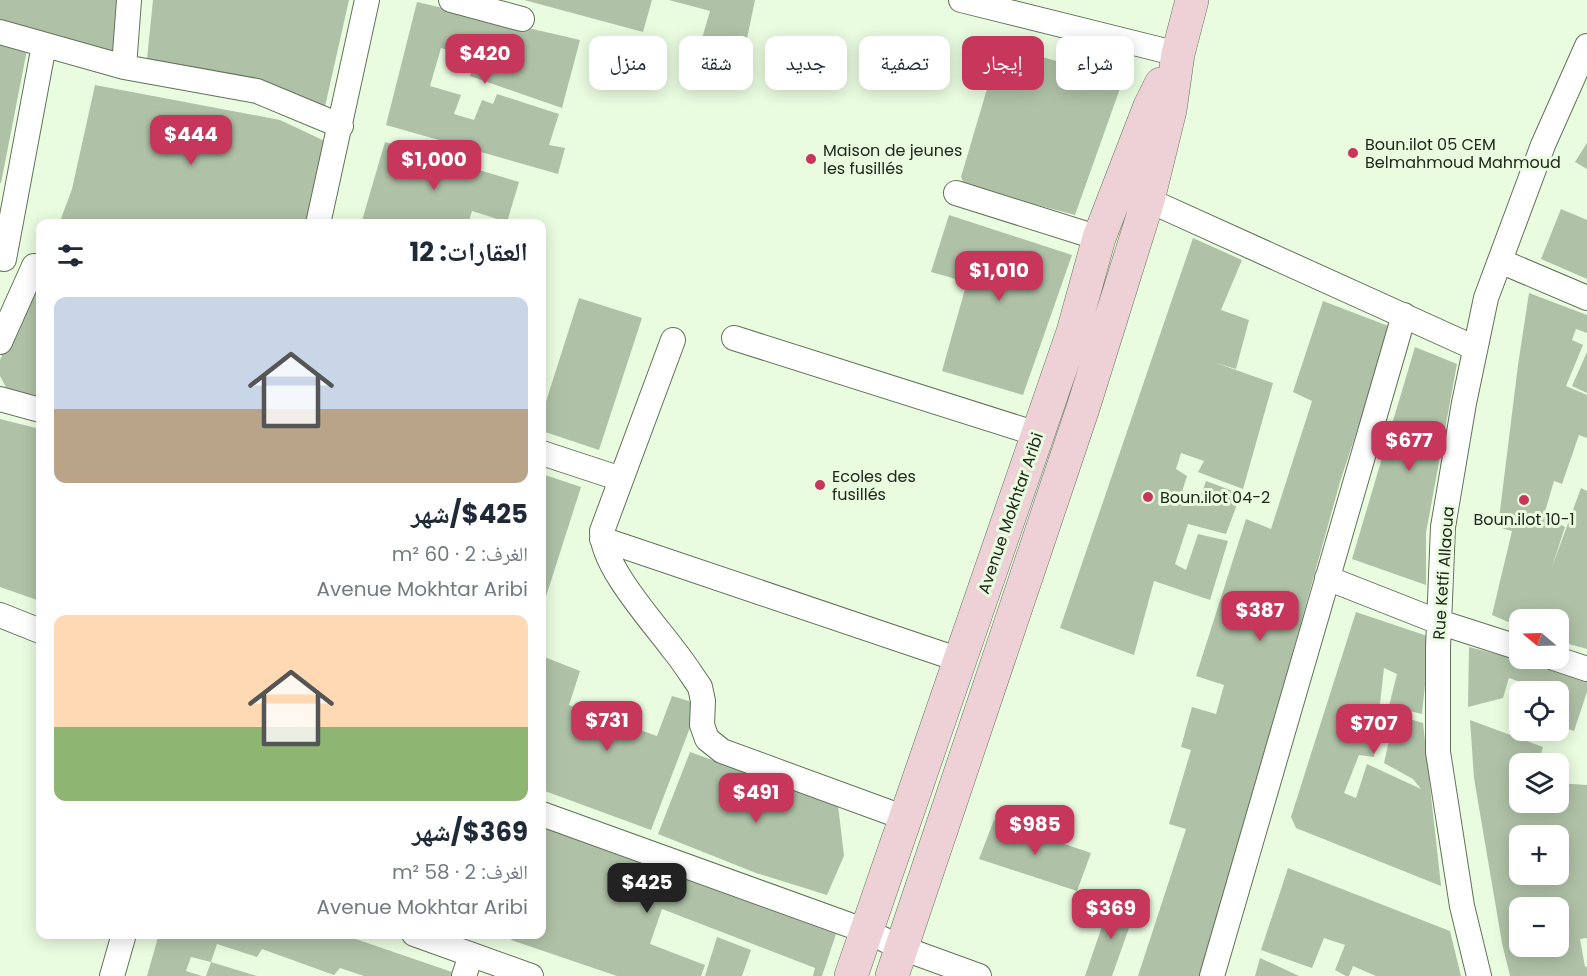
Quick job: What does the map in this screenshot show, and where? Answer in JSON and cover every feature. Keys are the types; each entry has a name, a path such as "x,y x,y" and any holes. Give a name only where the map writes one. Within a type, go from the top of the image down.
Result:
{"main road":[{"name":"Avenue Mokhtar Aribi","path":"897,962 1083,408 1148,200 1170,110 1178,54 1192,0"},
{"name":"Avenue Mokhtar Aribi","path":"851,976 1073,332 1099,238 1150,106 1178,54"}],"street":[{"path":"124,67 129,0"},
{"path":"319,219 367,0"},
{"path":"451,0 522,19"},
{"path":"961,0 1178,54"},
{"path":"0,32 124,67 257,91 341,126"},
{"path":"36,267 2,258 44,45"},
{"name":"Rue Ketfi Allaoua","path":"1479,976 1462,906 1438,752 1439,622 1443,527 1464,403 1486,298 1543,145 1587,46"},
{"path":"956,193 1099,238"},
{"path":"1148,200 1475,348"},
{"path":"1500,261 1587,298"},
{"path":"0,342 36,269"},
{"path":"1212,976 1404,315"},
{"path":"734,338 1037,434"},
{"path":"673,340 602,531 607,554 632,595 700,687 703,701 702,725 707,739 722,751 905,818"},
{"path":"0,399 36,409"},
{"path":"546,454 621,479"},
{"path":"602,539 960,660"},
{"path":"1327,578 1439,622 1509,644"},
{"path":"0,615 36,629"},
{"path":"1569,663 1587,669"},
{"path":"546,815 866,932 897,962 979,976"},
{"path":"111,976 122,939"},
{"path":"423,939 467,965 531,976"}],"building":[{"path":"0,0 118,0 114,53 0,20"},
{"path":"153,0 349,0 324,111 262,83 147,59"},
{"path":"524,0 652,0 643,32"},
{"path":"669,0 755,0 748,36 703,36 710,11"},
{"path":"417,2 580,40 562,108 470,76 475,58 441,48 430,86 461,95 454,114 474,120 482,100 493,104 497,94 559,114 549,145 565,148 558,174 386,125"},
{"path":"0,43 27,50 1,183 0,183"},
{"path":"1044,58 1056,61 1056,90 1119,90 1075,215 965,186 961,177 987,90 1044,90"},
{"path":"95,85 280,120 329,143 311,219 61,219 72,189"},
{"path":"385,142 519,182 508,219 497,219 472,211 470,219 362,219"},
{"path":"1587,143 1587,169 1575,162"},
{"path":"1561,209 1587,220 1587,279 1541,259"},
{"path":"949,215 1072,255 1023,395 942,371 967,282 931,272"},
{"name":"Boun.ilot 04-2","path":"1193,238 1242,260 1221,310 1249,320 1236,369 1216,363 1273,383 1243,489 1198,472 1204,461 1181,453 1176,469 1187,476 1182,492 1199,501 1206,481 1241,494 1226,534 1188,524 1175,564 1186,570 1198,534 1228,541 1210,600 1154,581 1134,655 1060,628"},
{"path":"36,279 36,397 7,389 0,376 0,360"},
{"name":"Boun.ilot 10-1","path":"1529,293 1587,315 1587,333 1576,329 1572,340 1583,345 1566,386 1587,395 1587,438 1579,435 1562,484 1554,481 1544,515 1565,527 1552,567 1581,488 1587,491 1587,649 1569,644 1569,609 1509,609 1509,622 1492,615 1512,531 1498,527"},
{"path":"579,298 642,318 599,450 546,432 546,401"},
{"path":"1323,301 1391,327 1340,482 1203,976 1138,976 1186,829 1169,824 1191,750 1181,747 1192,707 1216,714 1224,685 1196,676 1246,519 1271,529 1312,401 1293,392"},
{"path":"1415,347 1457,364 1426,533 1426,585 1352,559"},
{"path":"1587,352 1587,393 1572,386"},
{"path":"0,419 36,428 36,600 0,587"},
{"path":"546,475 581,487 546,596"},
{"path":"1356,612 1430,637 1422,714 1389,706 1397,674 1384,668 1374,757 1359,755 1344,793 1356,798 1367,764 1421,789 1413,779 1384,763 1395,715 1423,723 1441,886 1296,828 1291,817"},
{"path":"1469,647 1509,657 1509,669 1556,669 1587,677 1587,692 1574,731 1569,729 1569,681 1518,681 1509,678 1503,698 1468,707"},
{"path":"546,658 580,671 569,705 657,736 672,696 699,704 651,830 546,791"},
{"path":"1470,720 1509,734 1509,741 1527,741 1543,747 1541,753 1509,753 1509,813 1569,813 1569,784 1587,785 1587,938 1580,939 1585,967 1587,966 1587,976 1510,976 1502,943 1474,778"},
{"path":"690,752 838,805 844,856 827,895 756,873 658,834"},
{"path":"994,820 1091,853 1077,891 979,859"},
{"path":"546,827 836,934 822,976 813,976 815,968 662,909 650,944 705,965 701,976 617,976 511,940 546,939"},
{"path":"1288,868 1450,931 1461,976 1376,976 1353,966 1349,976 1346,976 1335,970 1345,945 1324,938 1312,968 1261,950"},
{"path":"1111,900 1136,908 1112,976 1085,976"},
{"path":"717,937 751,950 742,976 705,976"},
{"path":"158,939 356,939 452,972 451,976 364,976 340,968 334,975 262,949 257,957 217,944 211,962 191,957 186,971 202,976 147,976"},
{"path":"1260,958 1299,976 1255,976"},
{"path":"211,962 257,976 206,976"}],"place":[{"name":"Boun.ilot 05 CEM Belmahmoud Mahmoud","path":"1353,153"},
{"name":"Maison de jeunes les fusillés","path":"811,159"},
{"name":"Ecoles des fusillés","path":"820,485"},
{"name":"Boun.ilot 04-2","path":"1148,497"},
{"name":"Boun.ilot 10-1","path":"1524,500"}]}
